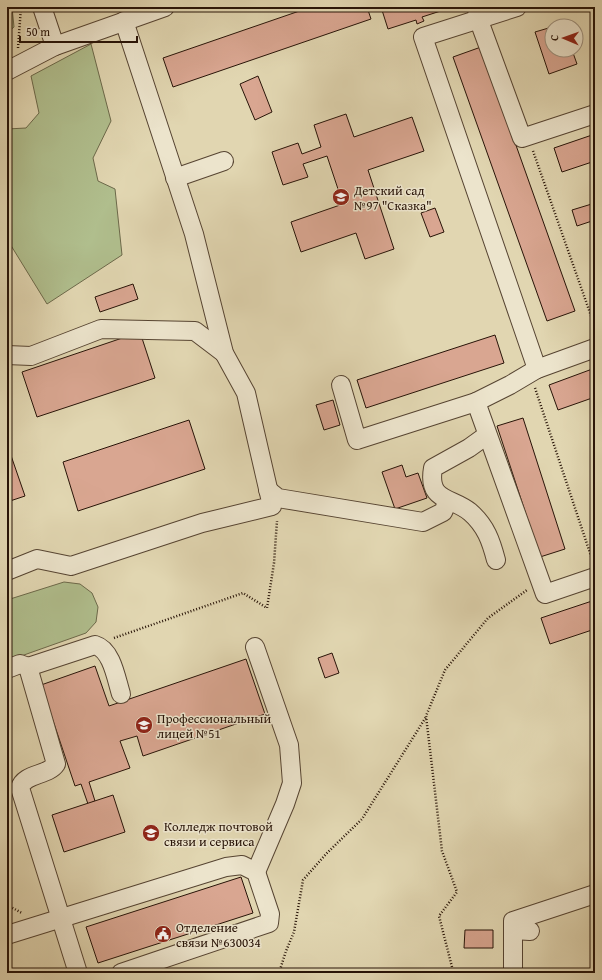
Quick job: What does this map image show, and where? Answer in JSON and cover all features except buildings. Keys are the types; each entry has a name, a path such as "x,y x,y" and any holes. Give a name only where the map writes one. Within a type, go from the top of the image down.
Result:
{"street":[{"path":"42,7 56,46"},
{"path":"7,72 56,46 165,7"},
{"path":"517,7 478,13 423,37 533,371"},
{"path":"478,13 522,138 595,114"},
{"path":"124,21 194,234 224,353 246,393 270,498"},
{"path":"175,178 224,161"},
{"path":"7,355 31,356 101,329 195,331 224,353"},
{"path":"341,385 357,440 476,402 510,385 533,371 595,348"},
{"path":"476,402 545,594 595,577"},
{"path":"487,435 463,452 433,468 431,479 440,496 470,512 489,535 496,560"},
{"path":"7,571 36,559 71,566 202,523 270,498 278,498 423,522 443,512 448,501"},
{"path":"7,669 20,664 28,667 95,645 101,647 108,656 121,694"},
{"path":"121,973 268,923 270,914 256,872 285,804 292,783 289,745 255,647"},
{"path":"28,667 56,764 53,769 26,779 20,788 78,973"},
{"path":"7,935 61,920 226,866 242,865 256,872"},
{"path":"513,973 521,930 513,921 595,894"}],"path":[{"path":"527,136 595,327"},
{"path":"533,371 595,568"},
{"path":"95,645 243,592 267,608 274,563 277,522 270,498"},
{"path":"280,972 286,951 294,932 303,880 327,853 362,819 426,716 445,670 488,618 540,580"},
{"path":"426,716 442,851 457,892 439,916 452,967"}],"green space":[{"path":"7,7 12,7 14,27 7,33"},
{"path":"91,44 111,121 93,158 98,181 115,189 122,255 47,304 7,239 7,129 26,128 39,113 31,76"},
{"path":"64,582 80,584 92,593 98,607 96,622 86,633 7,661 7,600"}],"place":[{"name":"Детский сад №97 \"Сказка\"","path":"341,197"},
{"name":"Профессиональный лицей №51","path":"144,725"},
{"name":"Колледж почтовой связи и сервиса","path":"151,833"},
{"name":"Отделение связи №630034","path":"163,934"}]}
